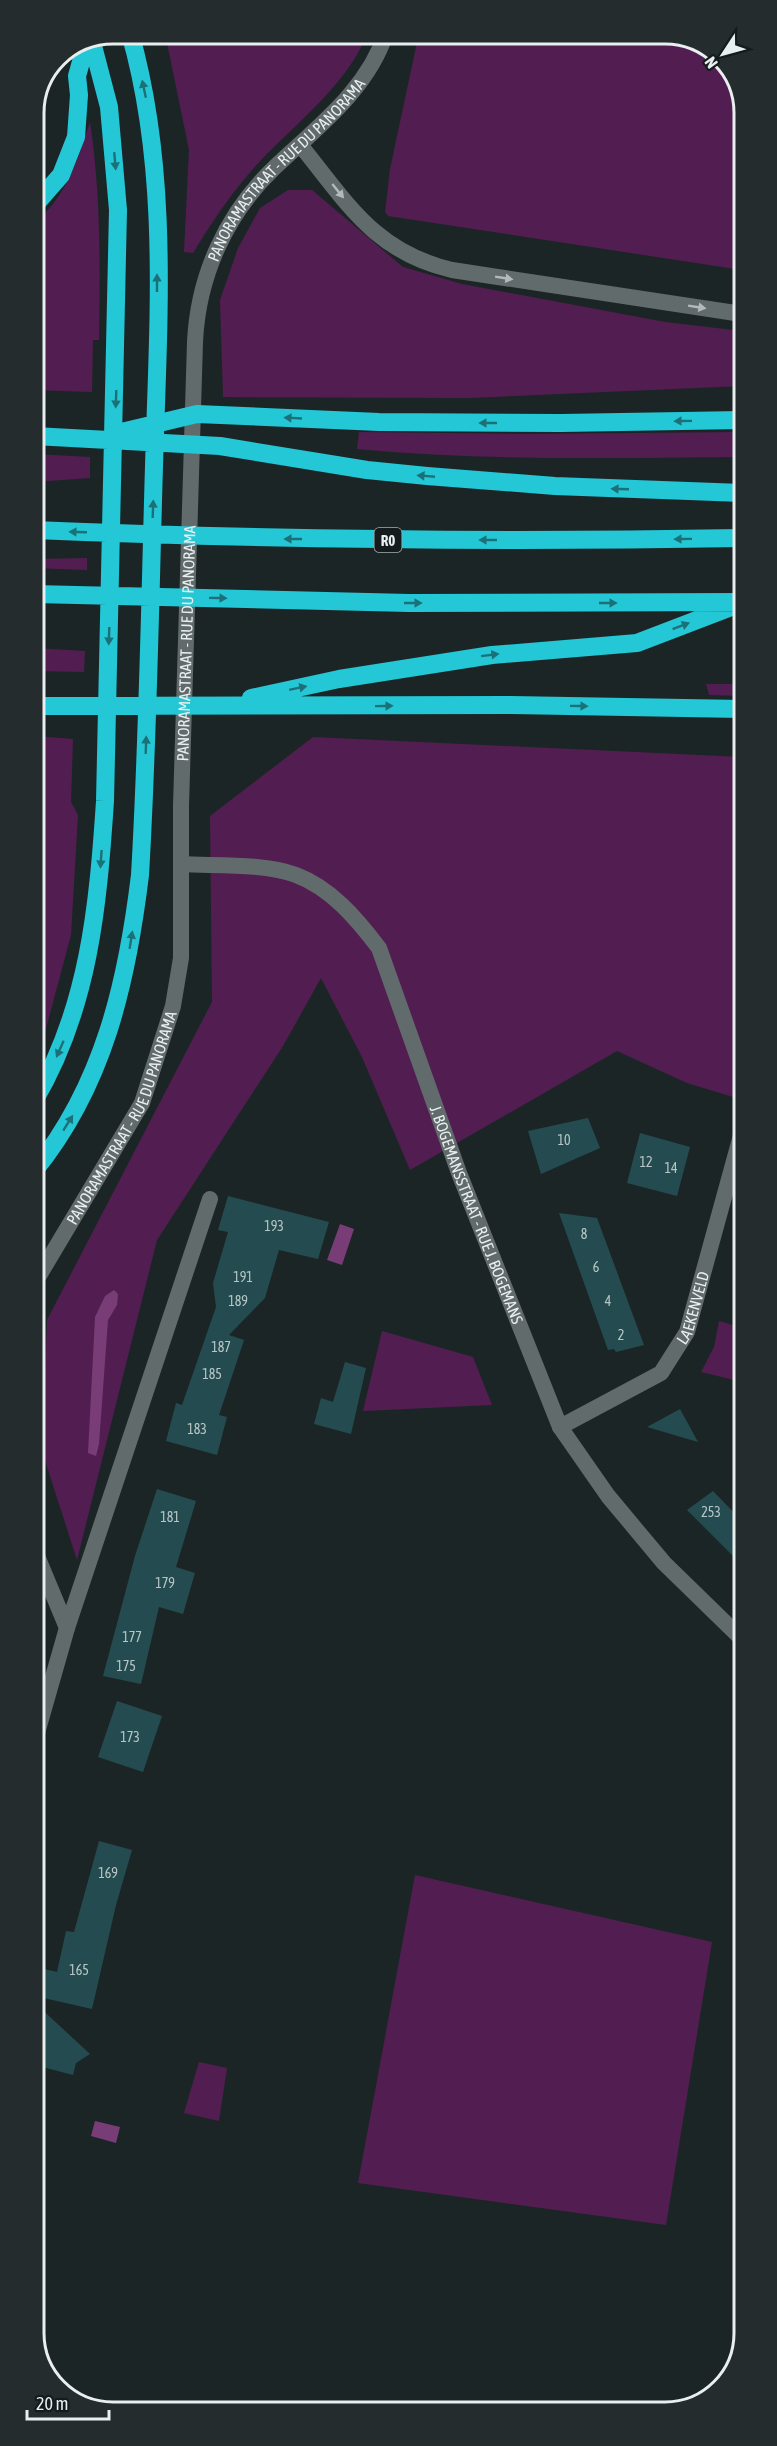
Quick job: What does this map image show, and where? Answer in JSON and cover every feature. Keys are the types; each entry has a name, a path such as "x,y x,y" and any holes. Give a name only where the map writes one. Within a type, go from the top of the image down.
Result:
{"highway":[{"path":"44,1156 82,1099 112,1028 135,917 144,804 158,341 157,209 154,153 146,99 133,44"},
{"path":"44,1080 70,1027 88,960 99,889 105,801 117,340 118,210 109,107 93,47"},
{"path":"44,194 61,175 76,137 79,95 77,76 84,50"},
{"path":"95,439 197,414 390,423 734,420"},
{"path":"44,436 220,446 367,470 427,476 555,486 734,494"},
{"name":"R0","path":"44,530 226,538 576,541 734,538"},
{"path":"44,594 409,603 734,602"},
{"path":"220,704 339,679 492,654 637,643 734,605"},
{"path":"44,706 511,705 734,709"}],"street":[{"name":"PANORAMASTRAAT - RUE DU PANORAMA","path":"44,1267 142,1103 174,996 181,958 181,806 196,309 205,278 232,220 252,191 301,146 355,89 381,44"},
{"path":"301,146 371,228 395,249 409,257 452,270 734,313"},
{"name":"J. BOGEMANSSTRAAT - RUE J. BOGEMANS","path":"181,864 249,867 296,875 333,897 358,920 379,948 459,1173 560,1427 608,1496 664,1563 734,1631"},
{"name":"LAEKENVELD","path":"560,1427 661,1373 678,1348 687,1332 734,1161"},
{"path":"44,1708 67,1628 210,1199"},
{"path":"44,1573 67,1628"}],"shaded area":[{"path":"167,44 362,44 349,68 336,84 244,179 217,215 193,253 184,252 189,150"},
{"path":"417,44 678,45 693,50 693,84 727,84 731,95 734,112 734,269 388,216 385,212 390,169"},
{"path":"90,122 98,204 99,258 99,340 93,340 92,392 44,390 44,214 69,178"},
{"path":"288,190 312,190 403,267 462,284 665,322 734,330 734,386 471,398 223,397 220,300 238,248 260,208"},
{"path":"359,432 527,434 734,432 734,457 549,458 357,449"},
{"path":"44,455 90,457 90,478 44,481"},
{"path":"87,558 87,570 44,568 44,559"},
{"path":"44,649 85,651 84,672 44,671"},
{"path":"706,684 734,684 734,696 709,695"},
{"path":"44,737 73,739 71,802 78,815 71,935 44,1036"},
{"path":"313,737 734,757 734,1097 687,1083 617,1051 410,1170 362,1057 321,978 283,1046 157,1240 77,1560 44,1457 47,1320 212,1002 210,816"},
{"path":"340,1224 354,1229 342,1265 327,1260"},
{"path":"114,1290 118,1294 117,1305 108,1320 99,1444 96,1456 88,1453 95,1317 105,1296"},
{"path":"719,1321 734,1325 734,1380 701,1372 714,1347"},
{"path":"382,1331 473,1357 492,1405 363,1411"},
{"path":"415,1875 712,1942 666,2225 358,2183"},
{"path":"199,2062 227,2068 219,2121 184,2113"},
{"path":"95,2121 120,2127 116,2143 91,2136"}],"building":[{"path":"588,1118 600,1148 541,1174 528,1131"},
{"path":"640,1133 690,1147 677,1196 627,1183"},
{"path":"228,1196 329,1222 318,1259 279,1250 265,1298 229,1335 244,1340 219,1415 227,1417 217,1455 166,1441 176,1403 182,1405 216,1307 213,1283 228,1232 218,1230"},
{"path":"559,1213 597,1218 644,1345 616,1352 614,1349 608,1350"},
{"path":"345,1362 366,1368 351,1434 314,1424 321,1398 333,1402"},
{"path":"680,1409 698,1442 647,1427"},
{"path":"157,1489 196,1501 176,1567 195,1573 183,1614 159,1607 141,1684 103,1676 135,1556"},
{"path":"713,1491 734,1513 734,1557 687,1510"},
{"path":"117,1701 162,1716 143,1772 98,1757"},
{"path":"99,1841 132,1850 116,1905 92,2009 44,1998 44,1969 57,1972 66,1931 74,1932"},
{"path":"44,2011 90,2054 76,2063 73,2075 44,2067"}]}
